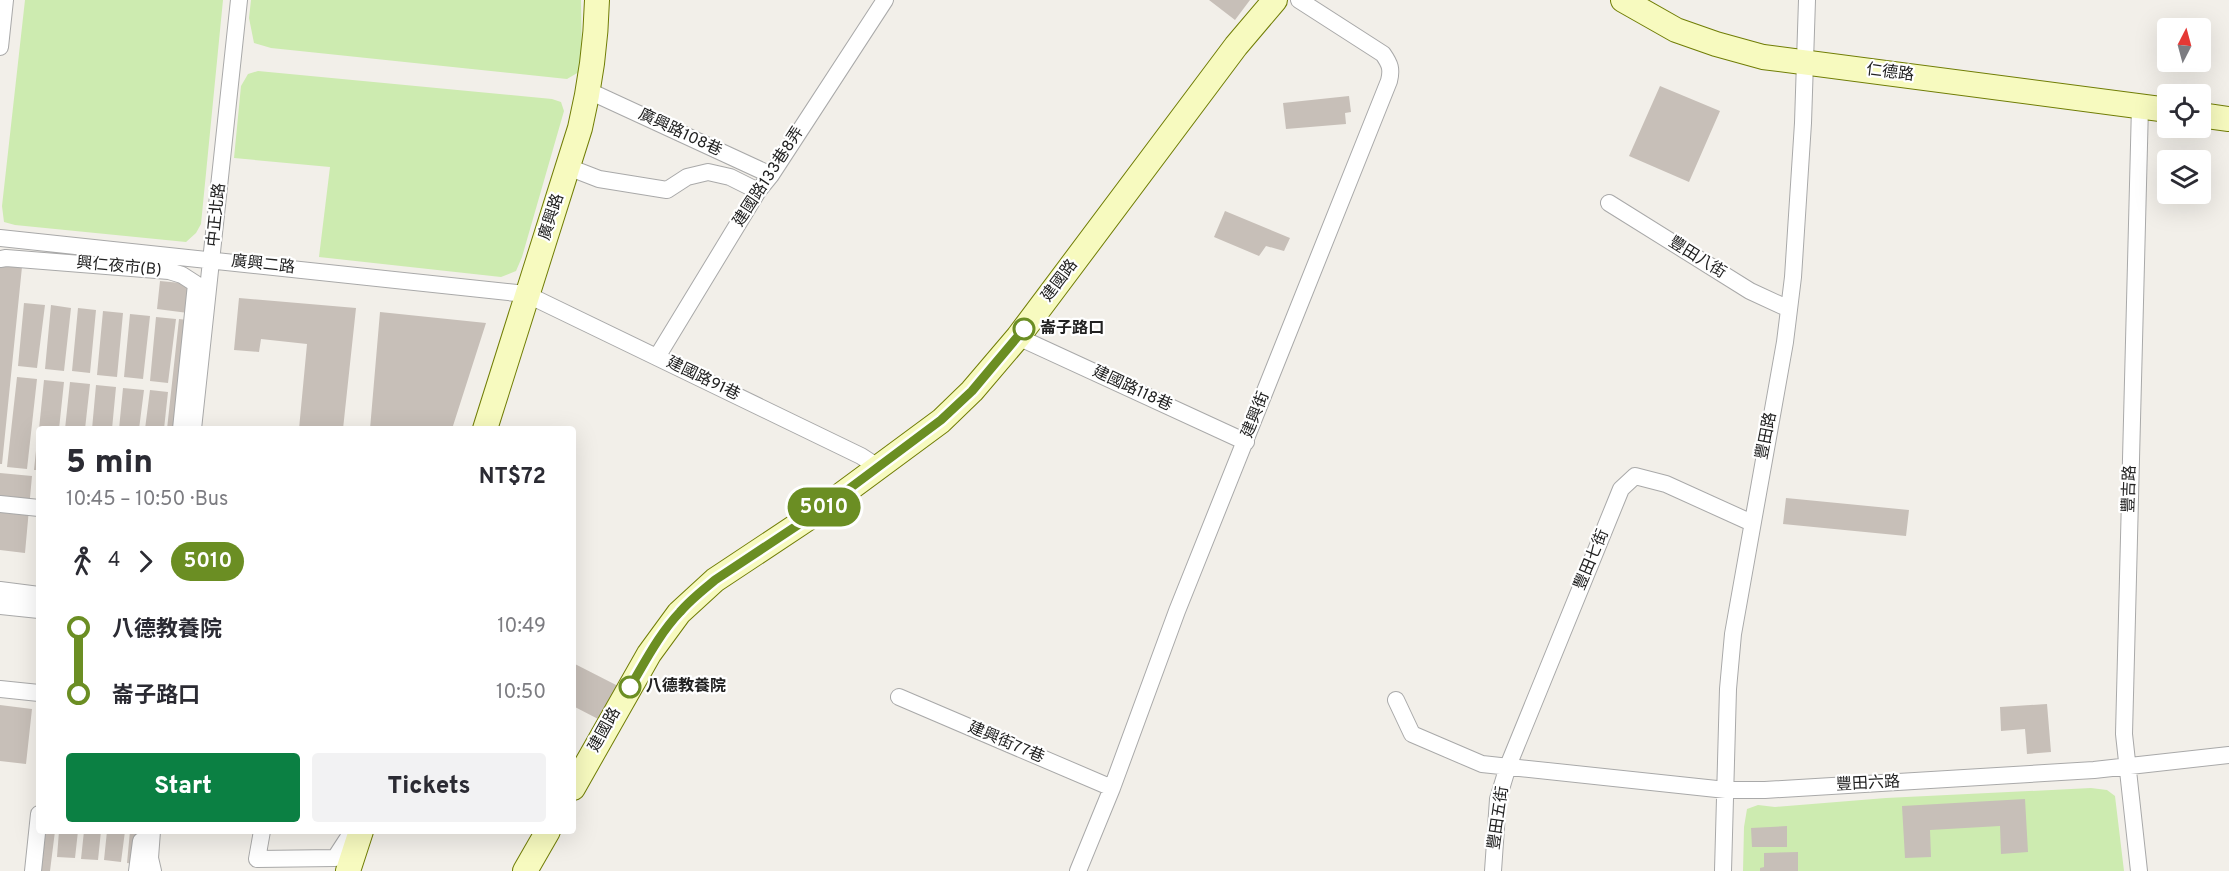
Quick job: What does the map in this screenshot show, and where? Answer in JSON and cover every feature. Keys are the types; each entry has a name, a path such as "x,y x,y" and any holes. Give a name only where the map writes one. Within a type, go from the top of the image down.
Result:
{"street":[{"path":"0,47 5,0"},
{"name":"中正北路","path":"193,426 238,0"},
{"name":"廣興路","path":"486,426 589,92 597,0"},
{"name":"建國路133巷8弄","path":"657,357 758,191 771,176 885,0"},
{"name":"建國路","path":"576,783 649,654 679,613 715,580 822,509 941,420 972,391 1018,337 1236,46 1275,0"},
{"name":"建興街","path":"1078,871 1112,788 1177,611 1392,72 1383,54 1299,0"},
{"name":"仁德路","path":"1623,0 1676,30 1763,57 2157,108"},
{"name":"豐田路","path":"1723,871 1728,689 1733,633 1785,342 1798,228 1807,0"},
{"name":"廣興路108巷","path":"589,92 771,176"},
{"name":"豐吉路","path":"2139,871 2124,734 2140,106"},
{"path":"2211,117 2229,119"},
{"path":"568,166 599,179 667,190 687,177 708,172 730,177 758,191"},
{"name":"豐田八街","path":"1609,203 1750,291 1789,309"},
{"name":"廣興二路","path":"0,238 526,294"},
{"name":"興仁夜市(B)","path":"0,259 169,271 182,275 196,284 181,426"},
{"name":"建國路91巷","path":"526,294 861,456 878,467"},
{"name":"建國路118巷","path":"1018,337 1246,442"},
{"name":"豐田七街","path":"1508,766 1558,640 1626,482 1635,476 1666,484 1752,523"},
{"path":"0,504 36,508"},
{"path":"0,590 36,595"},
{"path":"0,606 36,610"},
{"path":"0,689 36,693"},
{"name":"建興街77巷","path":"899,698 1112,788"},
{"name":"豐田六路","path":"1396,700 1412,734 1482,764 1726,790 1800,788 2094,770 2229,755"},
{"name":"豐田五街","path":"1492,871 1498,799 1508,766"},
{"path":"33,871 37,834"},
{"path":"137,871 142,834"},
{"path":"152,834 150,858 153,871"},
{"path":"261,834 257,859 335,858 349,834"},
{"path":"348,871 360,834"},
{"path":"525,871 546,834"}],"green space":[{"path":"25,0 223,0 201,224 196,233 186,242 4,222 2,206"},
{"path":"251,0 581,0 582,61 579,72 567,79 271,48 254,43 249,18"},
{"path":"258,71 552,99 561,102 564,111 516,271 501,277 319,257 330,167 234,158 241,86 248,74"},
{"path":"2091,788 2107,790 2115,796 2124,871 1743,871 1744,827 1747,809 1758,805 1775,807 1886,798"}],"building":[{"path":"1209,0 1250,0 1235,20"},
{"path":"1660,86 1720,111 1689,182 1629,156"},
{"path":"1349,96 1351,112 1345,113 1346,124 1286,129 1283,103"},
{"path":"1225,211 1290,238 1284,251 1266,246 1259,256 1214,237"},
{"path":"23,257 2,464 0,464 0,263"},
{"path":"160,281 191,284 188,313 157,309"},
{"path":"239,298 356,308 343,426 299,426 307,344 261,339 259,352 234,350"},
{"path":"24,303 45,305 37,368 18,366"},
{"path":"51,305 71,308 64,371 45,369"},
{"path":"78,308 96,310 90,373 72,371"},
{"path":"103,311 123,313 117,377 97,375"},
{"path":"380,312 486,323 453,426 370,426"},
{"path":"130,314 150,316 143,379 124,377"},
{"path":"156,317 176,319 168,383 150,381"},
{"path":"179,319 196,321 184,426 167,426"},
{"path":"17,377 37,379 27,469 7,467"},
{"path":"44,380 64,382 59,426 39,426"},
{"path":"70,382 90,384 85,426 65,426"},
{"path":"96,385 116,387 112,426 92,426"},
{"path":"123,388 144,390 139,426 119,426"},
{"path":"150,390 168,392 164,426 145,426"},
{"path":"0,473 32,476 25,553 0,550"},
{"path":"1786,498 1909,510 1906,536 1783,524"},
{"path":"576,665 620,687 602,721 576,708"},
{"path":"2047,704 2051,752 2027,754 2025,729 2001,731 2000,707"},
{"path":"0,705 32,709 26,764 0,761"},
{"path":"2025,799 2028,852 2001,854 2000,826 1930,830 1931,857 1905,858 1902,806"},
{"path":"1787,826 1787,847 1752,847 1751,828"},
{"path":"40,834 55,834 50,871 36,871"},
{"path":"59,834 78,834 75,858 57,857"},
{"path":"84,834 101,834 98,860 81,859"},
{"path":"107,834 125,834 121,862 104,860"},
{"path":"130,834 139,834 135,864 127,863"},
{"path":"1798,852 1798,871 1760,871 1760,868 1764,867 1764,853"}],"bus line":[{"name":"5010","path":"630,687 649,654 679,613 702,591 822,509 941,420 972,391 1024,329"}],"place":[{"name":"崙子路口","path":"1024,329"},
{"name":"八德教養院","path":"630,687"}]}
